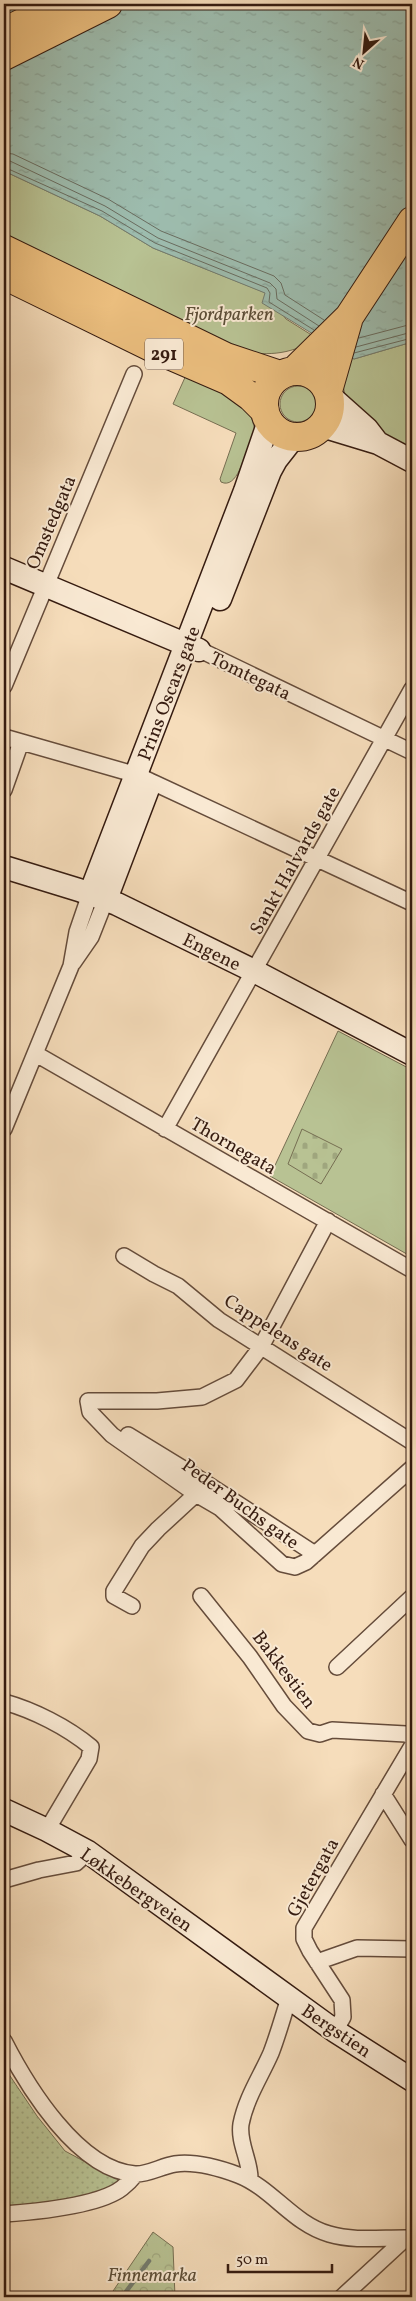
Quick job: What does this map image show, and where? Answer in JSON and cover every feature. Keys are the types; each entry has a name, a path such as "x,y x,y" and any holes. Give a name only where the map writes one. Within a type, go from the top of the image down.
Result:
{"highway":[{"path":"4,32 60,4"},
{"path":"4,56 108,4"},
{"path":"294,437 305,436 322,426 328,417 332,347 349,317 412,221"},
{"name":"291","path":"4,249 226,357 287,373 303,371 318,378 329,394"},
{"name":"291","path":"4,275 155,350 229,381 251,397 284,434 294,437"},
{"path":"267,416 266,391 287,373 332,347"}],"main road":[{"path":"329,394 367,429 378,443"},
{"name":"Prins Oscars gate","path":"98,897 193,647 245,490 267,416"},
{"path":"322,426 378,443 412,461"},
{"name":"Prins Oscars gate","path":"193,647 270,471 294,437"},
{"name":"Tomtegata","path":"4,568 193,647"},
{"name":"Engene","path":"4,867 98,897 254,971 412,1054"},
{"name":"Løkkebergveien","path":"4,1810 88,1852 262,1979"},
{"name":"Bergstien","path":"262,1979 335,2031 412,2080"}],"street":[{"name":"Omstedgata","path":"4,686 134,374"},
{"name":"Tomtegata","path":"193,647 412,752"},
{"name":"Sankt Halvards gate","path":"165,1129 412,689"},
{"path":"4,738 144,778 412,903"},
{"path":"4,790 22,742"},
{"name":"Prins Oscars gate","path":"4,1129 71,966 91,937 98,897"},
{"name":"Thornegata","path":"36,1054 412,1270"},
{"path":"261,1347 328,1222"},
{"name":"Cappelens gate","path":"124,1256 178,1286 219,1320 412,1442"},
{"name":"Peder Buchs gate","path":"261,1347 236,1380 202,1397 157,1401 88,1401 90,1412 96,1421 112,1436 196,1494 220,1508 282,1564 295,1566 306,1562 412,1468"},
{"name":"Peder Buchs gate","path":"96,1421 115,1427 195,1476 314,1554"},
{"path":"132,1606 114,1596 114,1591 142,1546 196,1494"},
{"name":"Bakkestien","path":"200,1596 250,1657 284,1706 308,1731 320,1734 332,1730 406,1734 412,1737"},
{"path":"338,1667 412,1597"},
{"path":"4,1702 23,1707 82,1739 91,1748 89,1759 47,1830"},
{"name":"Gjetergata","path":"335,2031 343,2017 342,2000 304,1939 304,1928 412,1746"},
{"path":"383,1794 412,1840"},
{"path":"4,1880 39,1870 76,1863 88,1852"},
{"path":"317,1962 357,1948 412,1949"},
{"path":"250,2180 251,2170 244,2147 241,2125 253,2087 270,2053 289,1998"},
{"path":"4,2041 27,2084 68,2136 107,2164 121,2171 136,2174 175,2164 190,2163 223,2170 250,2180 294,2215 330,2234 358,2239 409,2238"},
{"path":"4,2214 30,2213 105,2197 122,2189 136,2174"},
{"path":"342,2297 409,2238"}],"green space":[{"name":"Fjordparken","path":"4,171 100,216 153,248 266,293 286,319 318,339 286,352 266,354 232,350 4,239"},
{"path":"412,342 412,454 392,443 346,399 341,377 343,353 354,359"},
{"path":"187,373 224,388 251,416 255,430 253,445 249,444 240,470 232,481 227,483 221,482 220,479 236,433 173,404"},
{"path":"298,386 305,387 311,391 315,397 315,411 311,417 305,421 298,422 291,421 285,417 281,411 280,404 281,397 285,391 291,387"},
{"path":"338,1031 412,1070 412,1257 270,1176"},
{"path":"302,1129 342,1149 321,1184 288,1164"},
{"path":"4,2067 37,2116 65,2151 119,2180 109,2187 96,2192 64,2200 4,2206"},
{"name":"Finnemarka","path":"153,2232 173,2247 175,2297 109,2297"}],"water":[{"path":"4,4 412,4 412,342 354,359 262,303 265,293 153,248 100,216 4,171"}],"waterway":[{"path":"122,2297 149,2261"}]}
